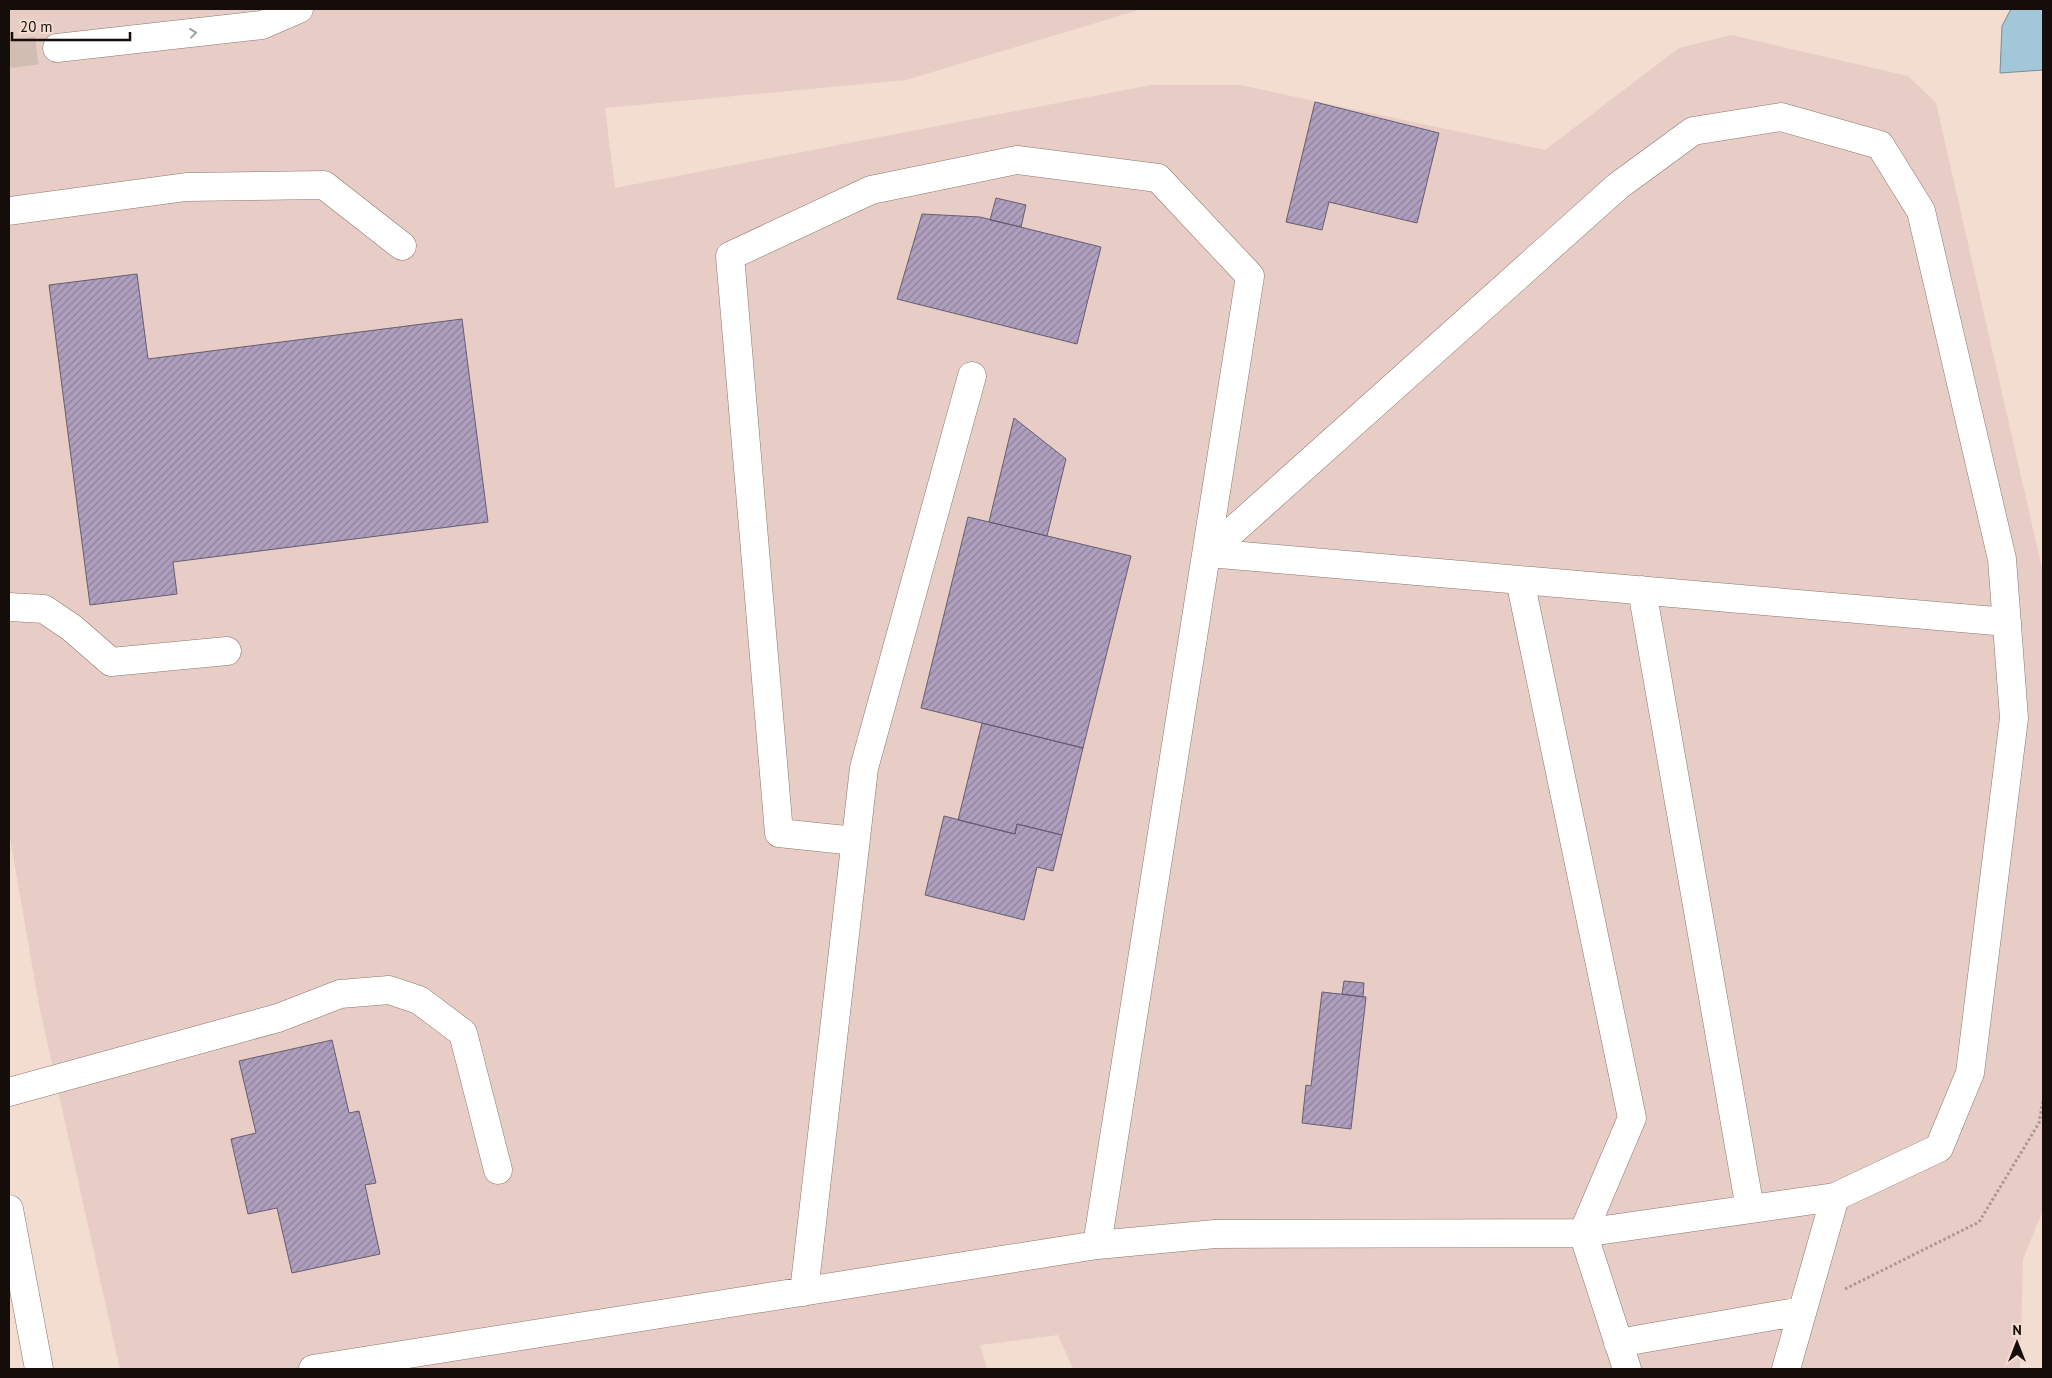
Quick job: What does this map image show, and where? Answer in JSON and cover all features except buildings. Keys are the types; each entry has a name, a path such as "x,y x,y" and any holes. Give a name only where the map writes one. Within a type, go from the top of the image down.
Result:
{"street":[{"path":"57,48 262,25 299,9"},
{"path":"313,1369 1097,1245 1215,1234 1583,1233 1835,1197 1939,1148 1970,1073 2014,718 2002,559 1921,211 1880,144 1782,117 1693,131 1626,181 1208,553"},
{"path":"856,841 779,833 730,256 871,190 1017,160 1158,178 1250,276 1208,553 1097,1245"},
{"path":"9,211 186,187 324,185 402,246"},
{"path":"804,1292 864,768 972,376"},
{"path":"1208,553 2007,622"},
{"path":"1520,580 1632,1118 1583,1233 1627,1369"},
{"path":"1642,590 1750,1209"},
{"path":"9,607 44,609 72,628 111,662 227,651"},
{"path":"9,1092 278,1018 340,994 389,990 419,1000 463,1033 498,1170"},
{"path":"1786,1369 1835,1197"},
{"path":"9,1209 39,1369"},
{"path":"1618,1343 1802,1311"}],"path":[{"path":"1802,1311 1979,1222 2039,1123 2043,1101"}],"shaded area":[{"path":"9,9 1142,9 906,80 605,108 615,188 1151,85 1240,85 1545,150 1679,48 1731,35 1908,76 1936,103 2043,573 2043,1210 2023,1259 2020,1369 1073,1369 1058,1335 980,1345 987,1369 120,1369 39,1005 9,832"}],"water":[{"path":"2011,9 2043,9 2043,70 2000,73 2002,26"}],"tunnel":[{"path":"9,54 57,48"}]}
